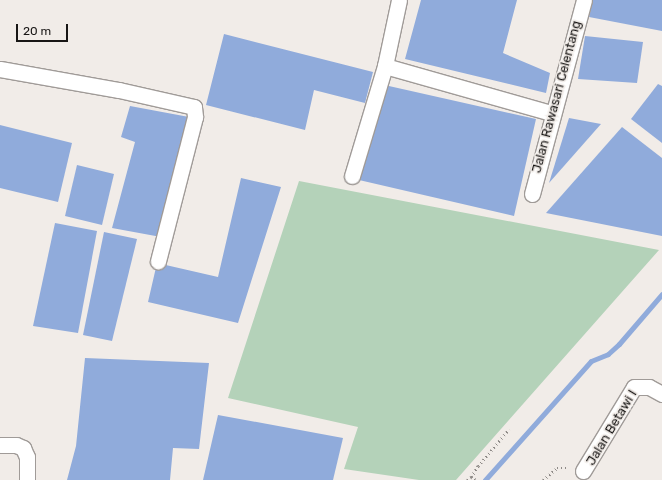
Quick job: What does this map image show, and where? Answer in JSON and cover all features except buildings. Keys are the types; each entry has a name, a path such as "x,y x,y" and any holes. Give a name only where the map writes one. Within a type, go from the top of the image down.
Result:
{"street":[{"path":"352,176 385,66 399,0"},
{"name":"Jalan Rawasari Celentang","path":"532,194 551,113 584,0"},
{"path":"385,66 551,113"},
{"path":"0,69 119,90 194,107 195,117 158,261"},
{"name":"Jalan Betawi I","path":"583,471 634,387 649,387 662,394"},
{"path":"0,445 16,445 23,448 27,457 27,480"}],"path":[{"path":"467,480 472,477 509,429"},
{"path":"543,480 557,468 583,471"},
{"path":"472,477 475,480"}],"green space":[{"path":"299,181 659,250 456,480 419,480 344,469 358,427 228,398"}],"water":[{"path":"421,0 517,0 503,53 550,73 546,93 405,59"},
{"path":"593,0 662,0 662,31 589,17"},
{"path":"224,34 373,72 365,103 314,90 305,130 206,105"},
{"path":"585,36 643,42 637,83 578,79"},
{"path":"380,84 536,119 514,216 359,180"},
{"path":"658,84 662,86 662,143 631,119"},
{"path":"130,106 189,117 161,237 112,228 135,142 121,137"},
{"path":"569,118 601,124 549,183"},
{"path":"0,125 72,143 58,202 0,188"},
{"path":"622,127 662,158 662,236 546,213"},
{"path":"77,165 114,174 102,225 65,216"},
{"path":"241,178 281,187 238,323 148,302 157,263 218,277"},
{"path":"55,223 97,231 78,333 33,326"},
{"path":"104,232 137,239 112,341 83,335"},
{"path":"85,358 209,363 199,449 173,448 170,480 67,480 76,446"},
{"path":"218,415 343,438 333,480 203,480"}],"waterway":[{"path":"485,480 591,361 608,354 619,344 662,294"}]}
